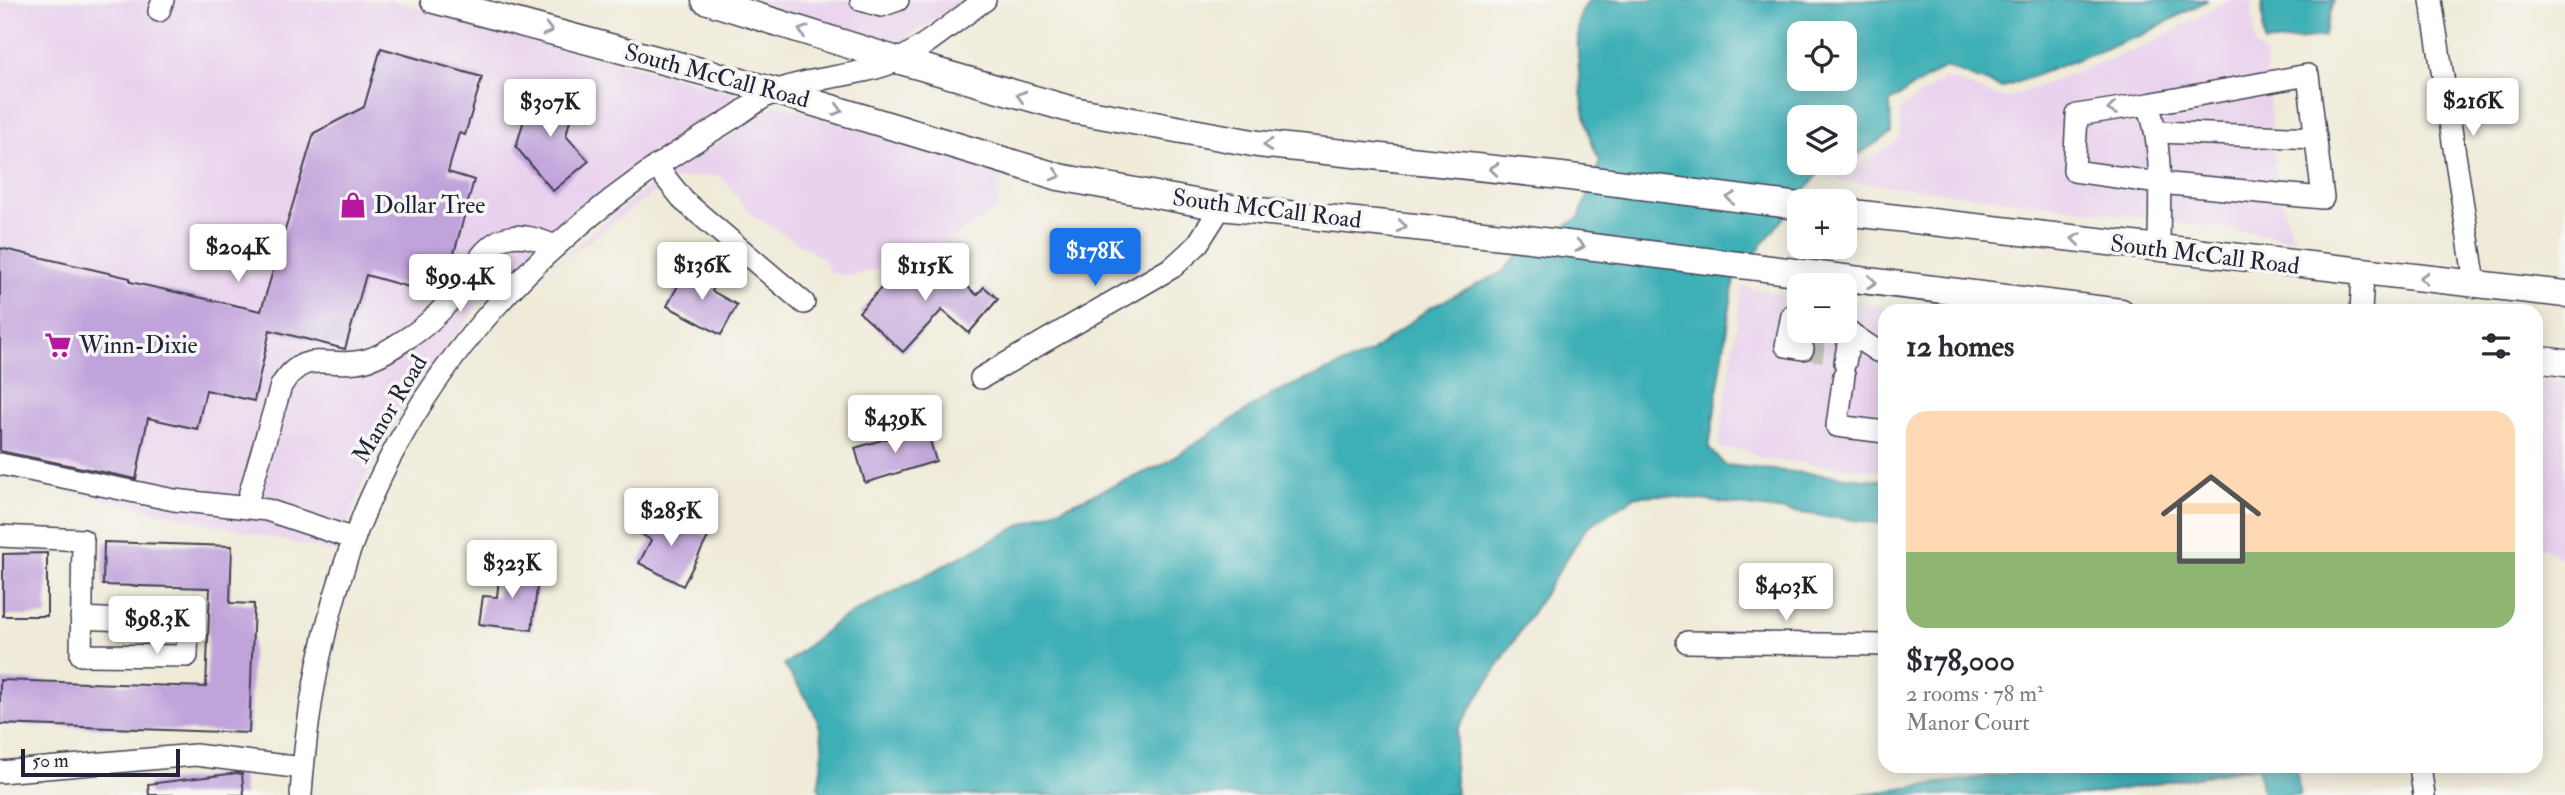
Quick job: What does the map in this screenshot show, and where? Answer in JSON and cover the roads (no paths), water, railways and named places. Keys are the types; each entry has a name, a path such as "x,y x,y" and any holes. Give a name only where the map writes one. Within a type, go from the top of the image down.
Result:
{"main road":[{"name":"South McCall Road","path":"434,0 775,91 1059,177 1221,207 1512,237 2032,304"},
{"path":"705,0 897,61 1073,110 1232,140 1562,176 1787,204"},
{"name":"South McCall Road","path":"1857,214 2565,294"},
{"path":"2543,360 2565,363"}],"street":[{"path":"862,0 881,6 898,0"},
{"name":"Manor Road","path":"301,795 312,694 324,635 354,539 373,491 400,437 438,377 488,313 556,246 656,166 775,91 897,61 985,0"},
{"path":"2431,0 2475,283"},
{"path":"2308,75 2316,138 2323,198 2159,183 2074,171 2077,114 2308,75"},
{"path":"2148,104 2157,132 2158,249"},
{"path":"2157,132 2316,138"},
{"path":"656,166 684,201 804,303"},
{"path":"981,378 1173,267 1197,245 1221,207"},
{"path":"246,506 281,386 290,373 309,361 357,362 379,356 408,338 456,294 482,255 506,237 525,236 556,246"},
{"path":"2361,304 2363,273"},
{"path":"1857,338 1878,351"},
{"path":"1787,343 1787,346 1802,349"},
{"path":"1845,343 1837,426 1878,431"},
{"path":"0,464 174,500 267,510 354,539"},
{"path":"0,536 83,540 81,618 81,655 187,656 188,623 81,618"},
{"path":"1687,642 1878,645"},
{"path":"0,772 195,755 303,768"},
{"path":"2421,773 2424,795"}],"water":[{"path":"1589,0 2208,0 2144,34 2002,88 1945,67 1890,102 1891,133 1857,155 1857,105 1787,105 1787,175 1818,175 1807,189 1787,189 1787,214 1734,280 1709,449 1725,465 1878,480 1878,523 1662,495 1637,496 1587,527 1457,730 1454,763 1456,795 823,795 818,787 822,749 818,722 805,696 784,665 838,621 1021,525 1162,465 1272,394 1370,353 1429,308 1503,272 1522,250 1579,218 1600,161 1589,131 1581,92 1579,20"},
{"path":"2262,0 2334,0 2324,37 2264,43"},
{"path":"2011,773 2221,773 2086,795 1857,795"},
{"path":"2259,773 2297,773 2300,795 2263,795"}],"tunnel":[{"path":"1803,349 1834,353"}],"place":[{"name":"Dollar Tree","path":"353,205"},
{"name":"Winn-Dixie","path":"58,345"}]}
